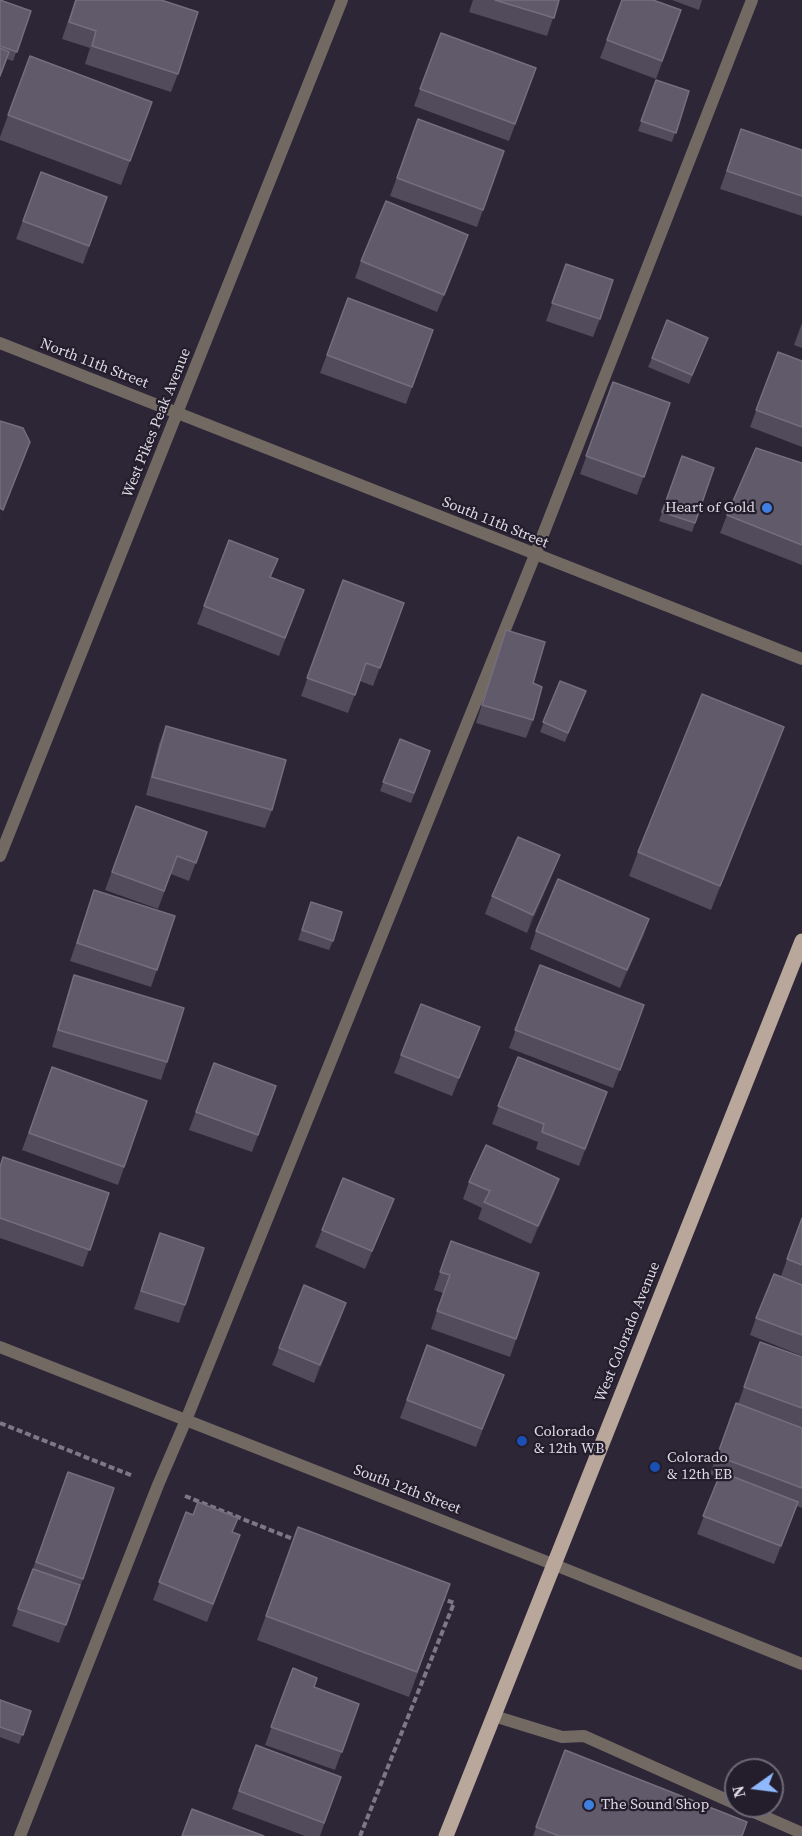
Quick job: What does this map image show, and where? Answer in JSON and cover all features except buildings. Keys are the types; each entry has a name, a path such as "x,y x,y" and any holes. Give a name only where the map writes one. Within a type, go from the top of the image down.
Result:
{"main road":[{"name":"West Colorado Avenue","path":"446,1836 802,940"}],"street":[{"name":"West Pikes Peak Avenue","path":"0,856 342,0"},
{"path":"20,1836 158,1485 535,555 752,0"},
{"name":"North 11th Street","path":"0,343 177,412"},
{"name":"South 11th Street","path":"177,412 802,659"},
{"name":"South 12th Street","path":"0,1347 802,1664"},
{"path":"494,1716 562,1737 584,1736 724,1799"},
{"path":"768,1818 802,1833"}],"path":[{"path":"0,1423 301,1542"},
{"path":"360,1836 454,1603 432,1594"}],"place":[{"name":"Heart of Gold","path":"767,508"},
{"name":"Colorado & 12th WB","path":"522,1441"},
{"name":"Colorado & 12th EB","path":"655,1467"},
{"name":"The Sound Shop","path":"589,1805"}]}
